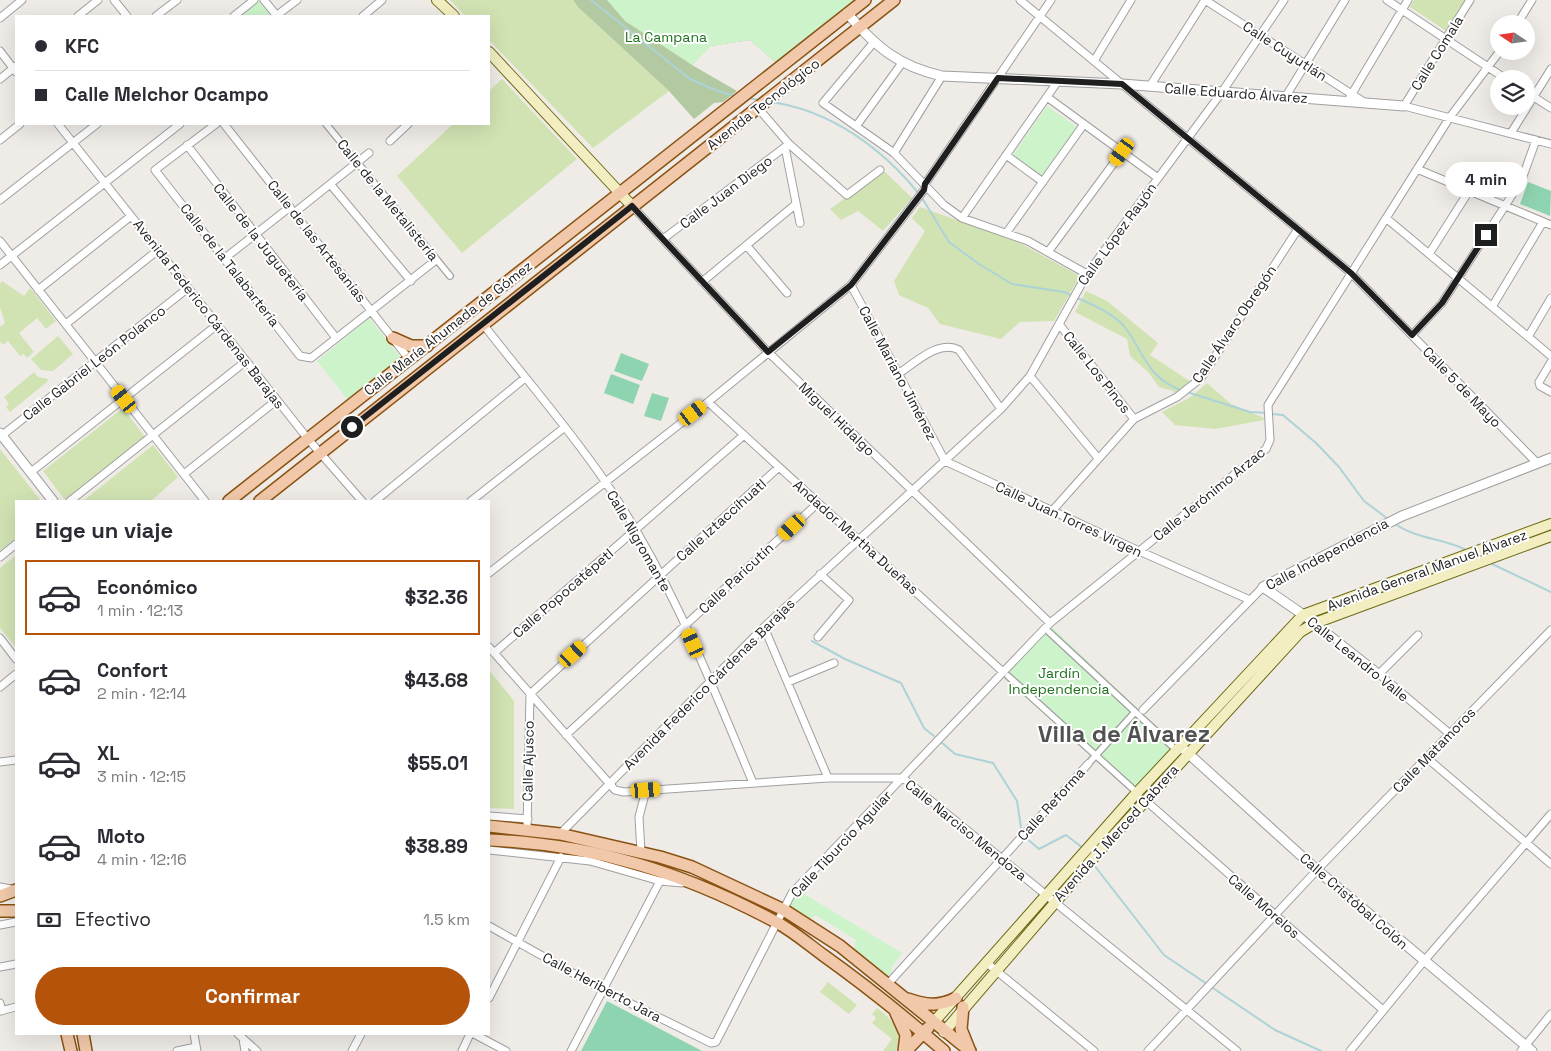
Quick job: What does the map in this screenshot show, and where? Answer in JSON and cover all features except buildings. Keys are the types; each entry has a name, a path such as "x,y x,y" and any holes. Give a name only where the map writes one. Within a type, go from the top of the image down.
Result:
{"main road":[{"path":"437,0 451,15"},
{"name":"Avenida Tecnológico","path":"620,192 865,0"},
{"name":"Avenida Tecnológico","path":"632,206 894,0"},
{"path":"490,53 632,206"},
{"name":"Calle María Ahumada de Gómez","path":"230,500 620,192"},
{"name":"Calle María Ahumada de Gómez","path":"261,500 632,206"},
{"path":"482,300 496,313"},
{"path":"393,338 411,346 427,346"},
{"name":"Avenida General Manuel Álvarez","path":"1315,624 1469,558 1484,549 1551,524"},
{"name":"Avenida General Manuel Álvarez","path":"1303,615 1469,558 1496,557 1551,536"},
{"name":"Avenida J. Merced Cabrera","path":"991,966 1054,902 1088,856 1176,746 1303,615"},
{"name":"Avenida J. Merced Cabrera","path":"932,1023 960,1002 991,966 1046,895 1145,800 1300,632 1315,624"},
{"path":"490,826 527,824 560,834 641,852 692,867 784,910 840,946 932,1023 970,1051"},
{"path":"490,840 586,850 649,866 697,884 778,923 893,1008 944,1051"},
{"path":"0,896 15,890"},
{"path":"0,911 15,911"},
{"path":"901,996 920,1004 932,1005 960,1002 961,1029 970,1051"},
{"name":"Avenida J. Merced Cabrera","path":"925,1051 944,1032 960,1002"},
{"path":"893,1008 903,1024 906,1035 905,1051"},
{"path":"905,1051 932,1023"},
{"path":"67,1035 71,1051"},
{"path":"83,1035 86,1051"}],"street":[{"path":"0,18 22,0"},
{"path":"79,15 98,0"},
{"path":"114,0 126,15"},
{"path":"157,15 176,0"},
{"path":"235,15 254,0"},
{"path":"264,0 275,15"},
{"path":"277,15 297,0"},
{"path":"364,15 382,0"},
{"name":"Calle 5 de Mayo","path":"1020,0 1351,273 1537,463"},
{"path":"490,572 708,402 851,285 913,205 1051,0"},
{"path":"1094,61 1131,0"},
{"path":"1150,86 1205,0"},
{"name":"Calle Cuyutlán","path":"1205,0 1306,64 1349,98"},
{"name":"Calle López Rayón","path":"945,461 1001,409 1030,376 1087,274 1222,92 1284,0"},
{"path":"1286,96 1345,0"},
{"path":"1387,0 1492,70"},
{"path":"1349,98 1408,0"},
{"name":"Calle Comala","path":"1404,106 1470,0"},
{"path":"1523,15 1532,0"},
{"name":"Calle Eduardo Álvarez","path":"847,13 874,42 902,63 942,76 1122,84 1286,96 1349,98 1364,102 1404,106 1551,144"},
{"path":"874,42 823,103 857,125 894,153 925,187 944,205 962,218 1007,232 1087,274"},
{"path":"0,51 15,68 0,79"},
{"name":"Calle Jerónimo Arzac","path":"1048,628 1139,551 1266,450 1270,440 1268,405 1450,117 1494,60"},
{"path":"857,125 902,63"},
{"path":"1535,95 1551,70"},
{"path":"894,153 942,76"},
{"path":"962,218 1058,81"},
{"path":"1047,97 1158,178"},
{"path":"1535,98 1551,108"},
{"path":"759,107 787,146 847,195 880,170"},
{"path":"1511,133 1522,115"},
{"path":"1007,232 1084,124"},
{"path":"0,140 19,125"},
{"name":"Avenida Federico Cárdenas Barajas","path":"59,125 308,439 361,500"},
{"path":"0,200 96,125"},
{"path":"0,265 179,125"},
{"path":"187,145 215,125"},
{"name":"Calle de las Artesanías","path":"225,125 409,359"},
{"name":"Calle de la Metalistería","path":"327,125 450,276"},
{"path":"390,141 407,125"},
{"path":"1412,335 1442,303 1505,206 1522,179 1536,140"},
{"name":"Calle de la Talabartería","path":"187,145 155,170 300,356 311,358 336,338"},
{"name":"Calle de la Juguetería","path":"187,145 254,235 336,338"},
{"path":"787,146 800,223"},
{"name":"Calle Juan Diego","path":"663,239 787,146"},
{"path":"1048,252 1122,152"},
{"path":"225,258 254,235 331,185 369,153"},
{"path":"1006,155 1043,182"},
{"path":"1417,169 1551,225"},
{"path":"331,185 411,281"},
{"path":"1429,254 1469,191"},
{"path":"702,282 796,204"},
{"name":"Miguel Hidalgo","path":"632,206 768,352 912,491 1048,628"},
{"path":"38,290 131,216"},
{"path":"1386,218 1551,356"},
{"path":"1492,307 1543,222"},
{"name":"Calle Álvaro Obregón","path":"1052,511 1134,419 1177,397 1201,378 1298,229"},
{"path":"0,241 204,500"},
{"path":"747,246 787,293"},
{"path":"66,324 158,250"},
{"path":"336,338 436,260"},
{"name":"Calle Mariano Jiménez","path":"851,285 945,461"},
{"name":"Calle Gabriel León Polanco","path":"1,435 188,288"},
{"path":"1528,337 1551,298"},
{"path":"31,472 217,324"},
{"name":"Calle Nigromante","path":"483,324 605,481 635,530 685,625 710,679 753,783"},
{"name":"Calle Los Pinos","path":"1059,324 1134,419"},
{"path":"898,374 942,346 951,346 959,350 1001,409"},
{"path":"71,500 246,361"},
{"path":"1551,362 1539,382 1540,386 1551,392"},
{"path":"1030,376 1098,458"},
{"path":"376,500 525,378"},
{"path":"184,474 277,400"},
{"name":"Andador Martha Dueñas","path":"708,402 1132,789"},
{"path":"472,500 565,428"},
{"path":"1,435 52,500"},
{"name":"Calle Popocatépetl","path":"494,653 744,435"},
{"name":"Calle Independencia","path":"1139,711 1262,587 1402,516 1551,458"},
{"name":"Avenida Federico Cárdenas Barajas","path":"560,834 710,679 820,574 945,461"},
{"name":"Calle Juan Torres Virgen","path":"945,461 1250,600"},
{"name":"Calle Iztaccíhuatl","path":"530,694 779,467"},
{"name":"Calle Paricutín","path":"566,735 818,502"},
{"path":"0,557 15,545"},
{"path":"818,637 849,600 820,574"},
{"name":"Calle Leandro Valle","path":"1262,587 1303,615 1379,674 1450,734"},
{"path":"764,627 828,778"},
{"path":"1048,628 1176,746"},
{"name":"Calle Tiburcio Aguilar","path":"716,1042 792,893 1006,674 1048,628"},
{"name":"Calle Matamoros","path":"1148,1051 1317,870 1551,630"},
{"path":"1379,674 1418,635"},
{"path":"0,638 15,658"},
{"path":"490,648 609,784"},
{"path":"788,682 834,663"},
{"path":"0,687 15,675"},
{"name":"Calle Ajusco","path":"527,824 530,694"},
{"name":"Calle Reforma","path":"887,984 1096,755 1139,711"},
{"name":"Calle Cristóbal Colón","path":"1176,746 1188,754 1317,870 1526,1049"},
{"path":"1427,758 1551,864"},
{"path":"0,762 15,760"},
{"name":"Calle Narciso Mendoza","path":"609,784 624,792 828,778 903,778 1188,1009 1237,1051"},
{"path":"641,852 639,817 646,790"},
{"name":"Calle Morelos","path":"1145,800 1384,1010"},
{"path":"1350,1051 1424,961 1551,814"},
{"path":"490,816 527,824"},
{"path":"490,850 561,857 597,863 660,881 697,884"},
{"path":"490,996 561,857"},
{"path":"571,1051 660,881"},
{"path":"0,887 15,890"},
{"path":"0,925 15,922"},
{"name":"Calle Heriberto Jara","path":"490,927 604,990 711,1043 716,1042"},
{"path":"0,967 15,964"},
{"path":"991,966 1094,1051"},
{"path":"0,1003 1,1011 15,1007"},
{"path":"1526,1049 1551,1014"},
{"path":"177,1051 197,1049 194,1035"},
{"path":"352,1051 360,1035"},
{"path":"462,1051 471,1035"},
{"path":"474,1035 506,1051"},
{"path":"241,1036 245,1051"},
{"path":"241,1036 257,1051"}],"green space":[{"path":"259,0 270,15 241,15"},
{"path":"450,0 573,0 578,7 669,91 593,148 490,41 490,15 464,15"},
{"name":"La Campana","path":"573,0 854,0 775,62 750,40 710,46 692,65 737,91 723,102 714,103 694,119 669,91 578,7"},
{"name":"La Campana","path":"607,0 854,0 775,62 750,40 711,46 692,65 625,21"},
{"path":"1414,0 1465,0 1446,31 1410,7"},
{"path":"502,79 577,159 462,253 397,176 452,125 490,125 490,90"},
{"path":"1047,106 1077,127 1042,177 1013,155"},
{"path":"884,171 912,198 883,231 858,211 841,220 830,209"},
{"path":"1528,182 1551,191 1550,216 1520,204"},
{"path":"920,207 1016,241 1080,276 1054,321 1020,322 1001,339 940,324 928,308 899,295 894,281 925,231 912,218"},
{"path":"2,281 24,296 30,288 56,321 46,329 37,318 19,333 34,352 27,358 24,354 20,356 8,341 3,345 0,341 0,327 5,323 0,307 0,284"},
{"path":"1086,291 1107,301 1158,343 1150,355 1191,382 1176,395 1173,391 1159,387 1148,372 1130,356 1127,339 1075,312"},
{"path":"369,318 401,358 349,401 317,361"},
{"path":"58,336 73,354 53,371 41,370 31,359"},
{"path":"621,353 649,364 642,381 614,371"},
{"path":"34,372 38,377 48,379 47,382 10,412 6,407 9,404 4,397"},
{"path":"611,374 640,385 633,404 604,393"},
{"path":"1207,383 1231,404 1264,418 1264,420 1215,429 1175,425 1162,412 1191,397"},
{"path":"652,393 669,398 661,421 644,416"},
{"path":"123,408 145,437 65,500 43,471"},
{"path":"153,445 178,477 152,500 84,500"},
{"path":"0,449 40,500 15,500 15,539 0,551"},
{"path":"15,556 15,647 0,628 0,568"},
{"name":"Jardín Independencia","path":"1052,627 1176,745 1134,793 1002,677"},
{"path":"490,671 514,701 514,809 490,808"},
{"path":"799,891 902,953 891,968 892,972 888,977 854,948 856,940 816,915 810,919 791,908 791,900"},
{"path":"828,982 857,1005 849,1014 820,992"},
{"path":"607,1001 702,1051 581,1051"},
{"path":"877,1008 896,1026 899,1037 896,1051 883,1051 892,1039 872,1023 876,1018 872,1014"}],"waterway":[{"path":"591,0 690,79 735,96"},
{"path":"747,98 760,100"},
{"path":"772,102 815,114 854,134 889,161 919,194"},
{"path":"922,198 949,242 979,264 1012,284 1064,292 1073,296"},
{"path":"1077,298 1114,317 1124,326 1154,372 1171,386 1183,391"},
{"path":"1187,392 1250,412 1267,413"},
{"path":"1272,414 1283,415 1316,443 1339,467 1364,501 1388,519"},
{"path":"1394,523 1411,532 1466,550"},
{"path":"1490,563 1551,592"},
{"path":"812,641 845,659 901,683 924,728 934,736"},
{"path":"940,741 955,754 993,763 1017,801 1022,834"},
{"path":"1025,837 1039,849 1066,835 1083,848"},
{"path":"1094,865 1164,955 1275,1030 1321,1051"}],"district":[{"name":"Villa de Álvarez","path":"1124,734"}],"route":[{"path":"352,427 632,206 768,352 851,285 924,190 925,184 998,78 1122,84 1351,273 1412,335 1442,303 1486,235"}]}
